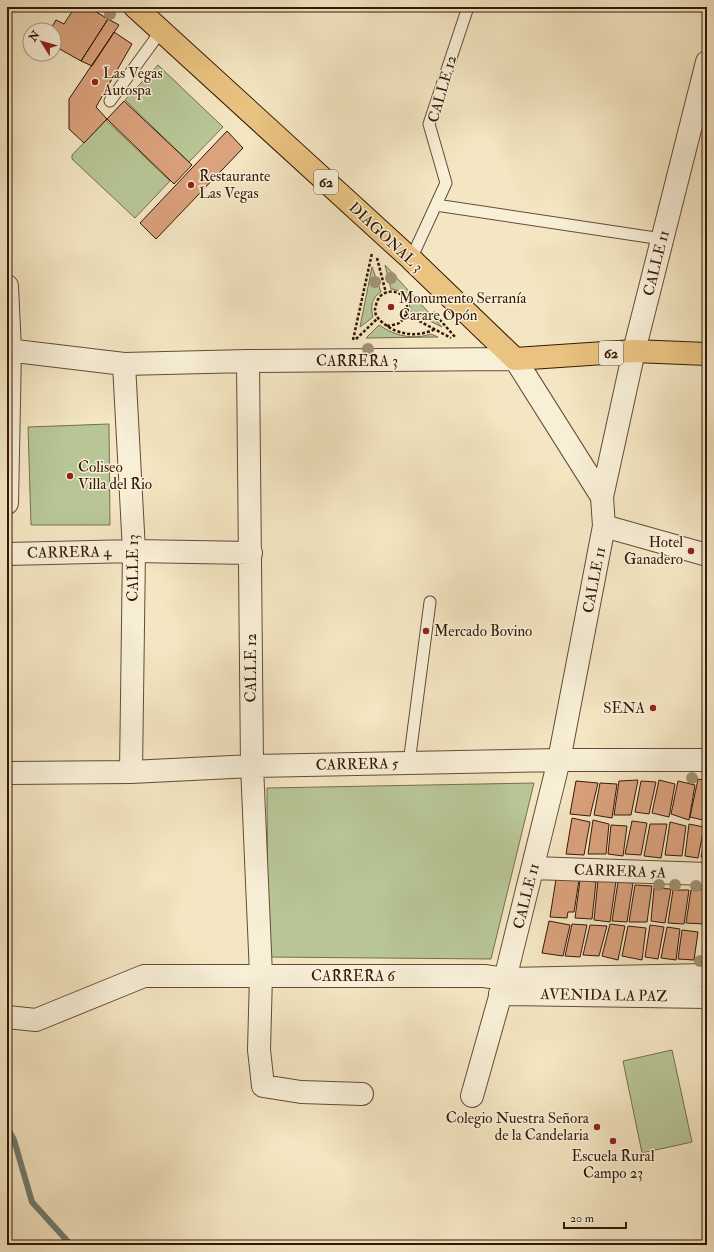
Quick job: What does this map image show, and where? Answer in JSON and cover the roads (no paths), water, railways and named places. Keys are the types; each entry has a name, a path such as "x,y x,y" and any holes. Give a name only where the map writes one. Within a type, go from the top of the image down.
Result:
{"main road":[{"name":"DIAGONAL 3","path":"135,7 411,259 515,359"},
{"name":"CARRERA 3","path":"515,359 634,351 707,354"}],"street":[{"name":"CALLE 11","path":"472,1096 503,987 559,760 604,526 602,497 634,351 707,62"},
{"path":"7,286 9,350 7,503"},
{"name":"CARRERA 3","path":"9,350 124,364 515,359"},
{"name":"DIAGONAL 3","path":"515,359 602,497"},
{"name":"CALLE 12","path":"248,362 252,766 261,975 259,1050 263,1086 301,1092 362,1094"},
{"name":"CALLE 13","path":"124,364 134,551 131,772"},
{"path":"604,526 707,555"},
{"name":"CARRERA 4","path":"7,554 134,551 251,553"},
{"name":"CARRERA 5","path":"7,773 131,772 252,766 559,760 707,760"},
{"name":"CARRERA 5A","path":"533,868 707,874"},
{"name":"CARRERA 6","path":"7,1017 36,1020 144,976 484,976 503,987 707,975"},
{"name":"AVENIDA LA PAZ","path":"503,987 707,997"}],"lane":[{"name":"CALLE 12","path":"411,259 446,183 429,124 468,7"},
{"path":"110,101 161,31"},
{"path":"436,205 662,239"},
{"path":"409,763 430,602"}],"waterway":[{"path":"7,1127 14,1140 32,1202 71,1245"}],"place":[{"name":"Las Vegas Autospa","path":"95,82"},
{"name":"Restaurante Las Vegas","path":"191,185"},
{"name":"Monumento Serranía Carare Opón","path":"391,307"},
{"name":"Coliseo Villa del Rio","path":"70,476"},
{"name":"Hotel Ganadero","path":"691,551"},
{"name":"Mercado Bovino","path":"426,631"},
{"name":"SENA","path":"653,708"},
{"name":"Colegio Nuestra Señora de la Candelaria","path":"597,1127"},
{"name":"Escuela Rural Campo 23","path":"613,1141"}]}
